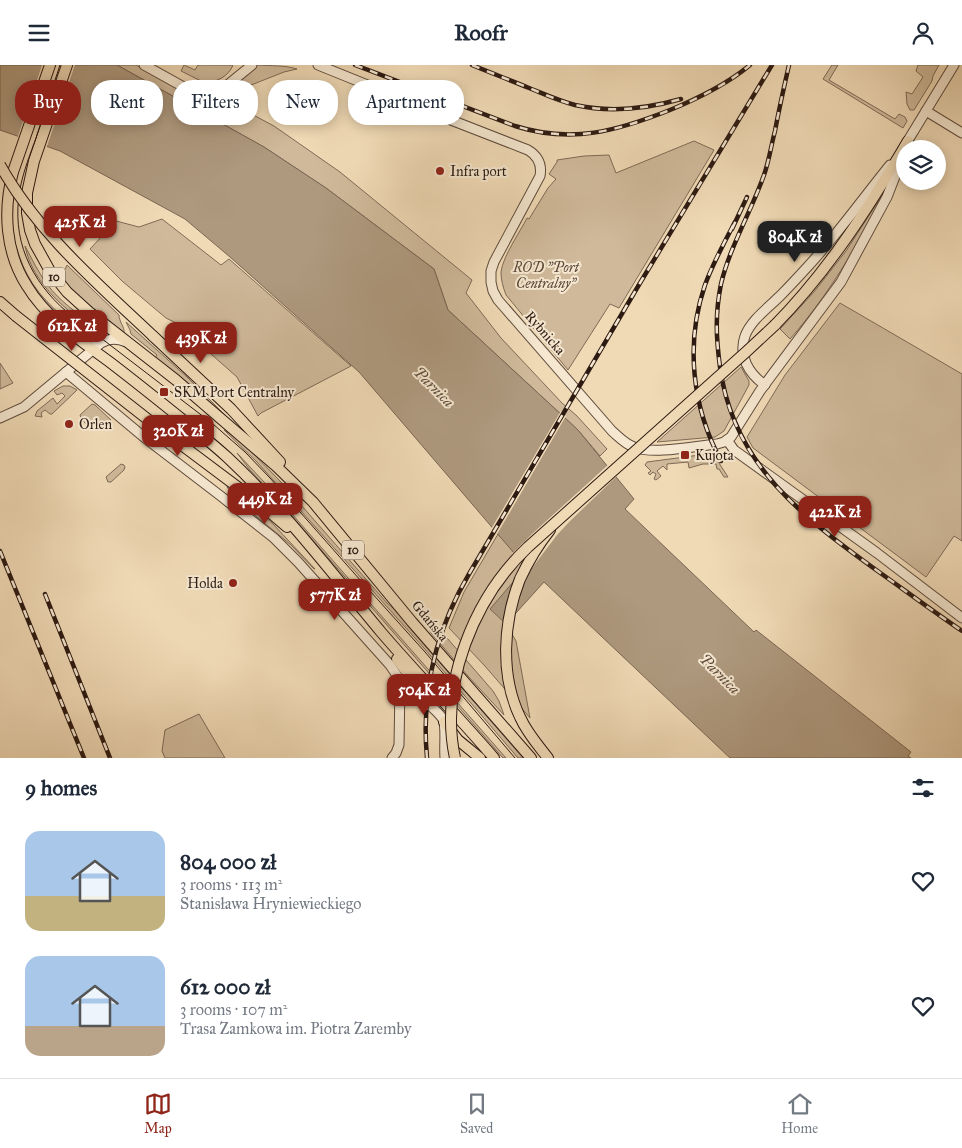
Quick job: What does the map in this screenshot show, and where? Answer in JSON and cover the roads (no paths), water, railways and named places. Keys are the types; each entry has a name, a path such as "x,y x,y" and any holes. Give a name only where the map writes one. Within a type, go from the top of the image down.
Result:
{"main road":[{"name":"10","path":"50,65 11,180 7,204 8,235 15,263 27,287 63,327 150,393 217,448 278,508 382,633 494,758"},
{"name":"Gdańska","path":"67,65 31,172 27,193 27,213 32,235 44,261 57,281 74,300 96,319 176,380 254,447 313,502 418,629 531,758"},
{"path":"455,758 451,730 453,697 458,666 471,627 507,569 555,523 775,325 812,284 842,246 896,163"},
{"path":"0,165 25,203 54,239 110,296 244,422 313,502"},
{"path":"0,302 34,331 270,513 327,566"},
{"path":"548,758 527,731 516,708 508,681 507,648 510,614 521,578 555,523"},
{"path":"382,633 390,651 402,664 430,705"},
{"path":"444,722 458,740 480,758"}],"street":[{"path":"144,65 191,91 200,93 209,93 221,89 252,65"},
{"path":"240,74 244,65"},
{"name":"Rybnicka","path":"318,65 415,106 528,150 535,155 541,170 539,179 493,265 491,280 493,291 498,300 612,431 624,442 636,448 660,450 716,444 726,440"},
{"path":"910,140 954,65"},
{"path":"926,111 962,133"},
{"path":"765,385 751,373 745,359 743,344 748,331 756,319 831,241 896,160"},
{"path":"896,173 887,197 848,269 830,297 749,407 732,435 726,440 733,449 877,553 962,619"},
{"path":"92,349 97,343 99,334 99,326 96,319"},
{"path":"0,418 24,407 104,341 119,339 128,343"},
{"path":"66,372 145,438 282,546 390,665 398,677 400,691 399,745 392,758"},
{"path":"400,691 423,699 441,717 444,722 445,758"}],"water":[{"name":"Parnica","path":"0,65 117,65 144,80 91,80 91,125 163,125 163,91 173,96 173,125 225,125 264,147 326,188 434,269 448,310 578,430 634,499 625,509 754,632 756,630 911,752 908,756 911,758 730,758 544,582 506,624 490,609 526,567 359,372 185,219 60,151 0,130"}],"tram line":[{"path":"60,65 26,165 20,189 18,225 26,257 33,272 54,300 67,312 213,424 245,452 425,652 515,758"}],"railway":[{"path":"355,65 515,126 556,134 594,133 631,124 670,110 712,91 750,65"},
{"path":"472,65 575,105 602,109 628,109 681,99"},
{"path":"427,758 426,710 433,663 457,595 640,283 772,65"},
{"path":"789,65 766,170 735,243 721,284 717,335 720,367 727,402 740,433 756,461 776,486 799,509 851,552 962,631"},
{"path":"732,229 747,197"},
{"path":"721,461 703,419 698,397 695,375 695,329 705,285 735,222"},
{"path":"0,551 84,758"},
{"path":"45,594 110,758"}],"place":[{"name":"Infra port","path":"440,171"},
{"name":"SKM Port Centralny","path":"164,392"},
{"name":"Orlen","path":"69,424"},
{"name":"Kujota","path":"685,455"},
{"name":"Holda","path":"233,583"}],"park label":[{"name":"ROD \"Port Centralny\"","path":"546,275"}]}
